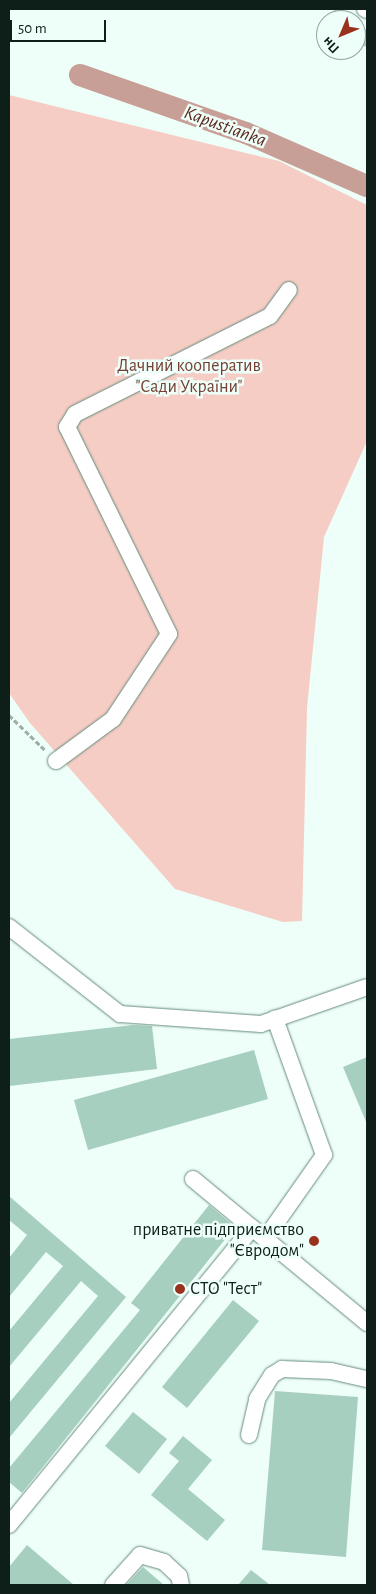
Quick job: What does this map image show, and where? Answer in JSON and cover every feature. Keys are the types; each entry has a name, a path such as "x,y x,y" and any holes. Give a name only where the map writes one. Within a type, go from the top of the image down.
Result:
{"street":[{"path":"56,761 113,719 170,634 67,427 75,414 270,316 289,290"},
{"path":"9,927 120,1014 261,1024 367,987"},
{"path":"265,1239 324,1156 275,1019"},
{"path":"193,1179 367,1324"},
{"path":"9,1525 252,1228"},
{"path":"249,1435 257,1399 272,1375 282,1369 331,1371 367,1379"},
{"path":"113,1585 140,1555 164,1562 179,1576 181,1585"}],"path":[{"path":"9,715 56,761"}],"green space":[{"name":"Дачний кооператив \"Сади України\"","path":"9,95 279,161 367,205 367,441 324,537 307,708 302,921 283,922 175,889 30,723 9,693"}],"building":[{"path":"366,30 367,30 366,47"},
{"path":"133,1025 152,1026 157,1069 9,1086 9,1039"},
{"path":"254,1050 268,1099 88,1150 74,1100"},
{"path":"367,1057 367,1124 343,1067"},
{"path":"9,1196 126,1297 9,1438 9,1403 98,1296 81,1281 9,1367 9,1331 63,1266 46,1252 9,1297 9,1258 27,1235 9,1220"},
{"path":"209,1205 235,1227 22,1493 9,1482 9,1468 140,1310 131,1303"},
{"path":"233,1300 259,1321 187,1408 162,1387"},
{"path":"275,1391 358,1397 346,1557 262,1550"},
{"path":"133,1412 167,1439 139,1474 105,1446"},
{"path":"183,1436 212,1460 188,1489 225,1520 207,1541 151,1495 179,1461 169,1453"},
{"path":"27,1545 74,1585 9,1585 9,1567"},
{"path":"143,1567 164,1585 126,1585"},
{"path":"251,1570 270,1585 238,1585"}],"waterway":[{"name":"Kapustianka","path":"80,75 246,133 367,186"}],"place":[{"name":"приватне підприємство \"Євродом\"","path":"314,1241"},
{"name":"СТО \"Тест\"","path":"180,1289"}]}
